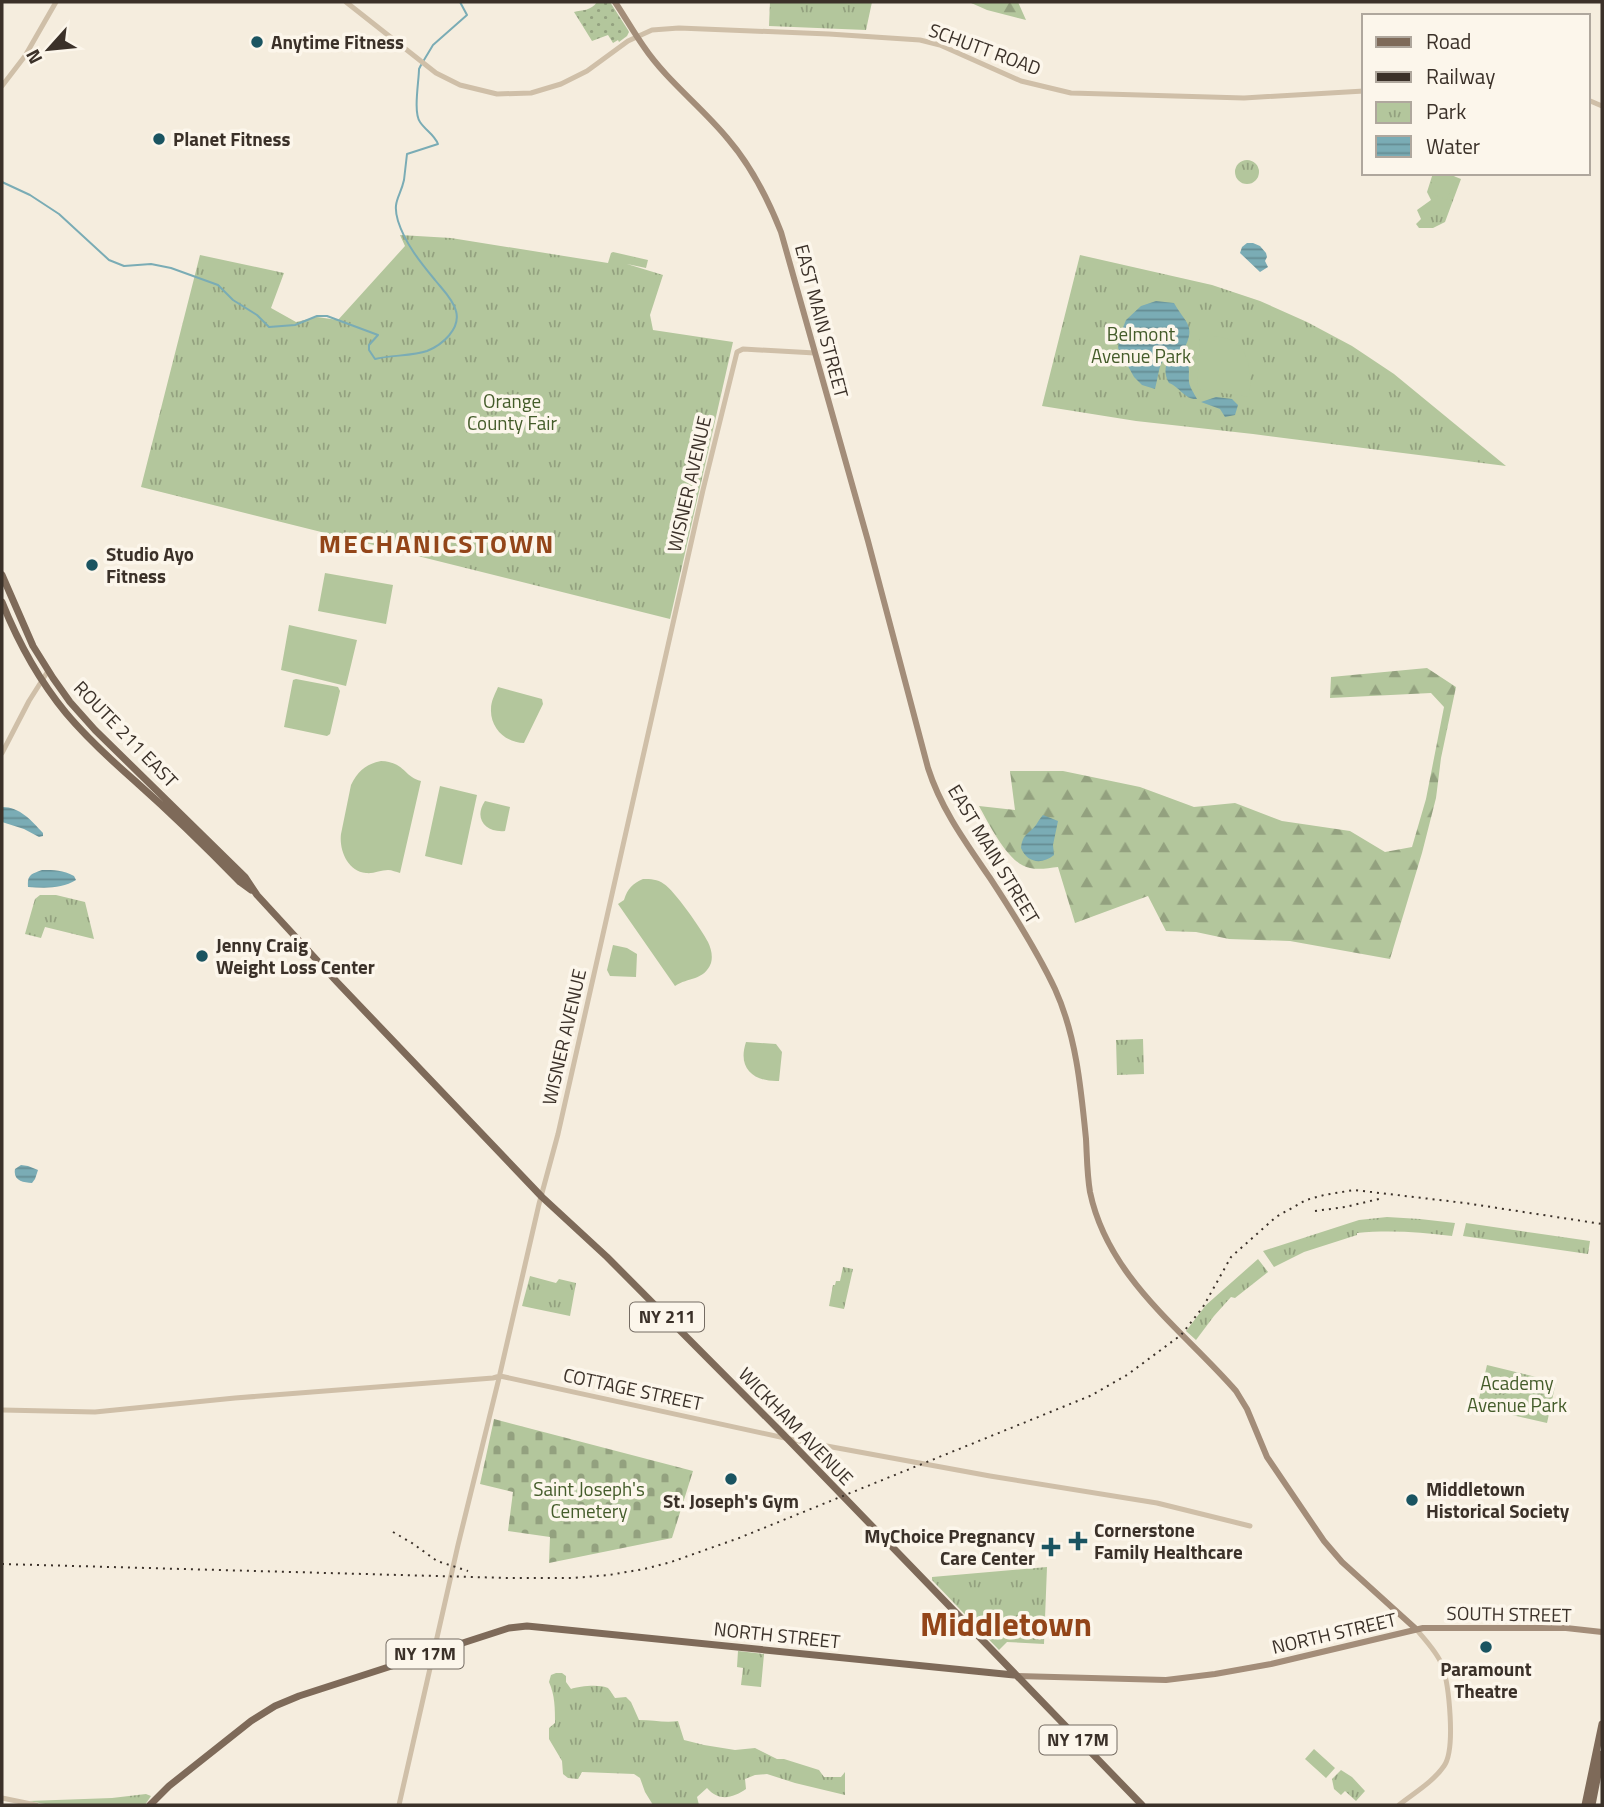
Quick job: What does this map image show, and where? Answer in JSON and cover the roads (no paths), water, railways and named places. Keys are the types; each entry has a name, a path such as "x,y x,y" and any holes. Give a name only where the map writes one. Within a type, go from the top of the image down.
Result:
{"main road":[{"name":"EAST MAIN STREET","path":"615,2 644,48 728,138 757,179 781,232 936,792 1030,943 1068,1021 1081,1098 1091,1192 1103,1233 1146,1299 1236,1391 1247,1409 1267,1457 1324,1541 1342,1562 1416,1629"},
{"name":"ROUTE 211 EAST","path":"2,575 26,632 48,671 70,702 95,730 245,877 257,895 423,1073"},
{"name":"ROUTE 211 EAST","path":"2,602 18,639 42,681 65,712 99,749 257,895"},
{"name":"WICKHAM AVENUE","path":"423,1073 542,1197 607,1257 964,1619 1142,1805"},
{"name":"NORTH STREET","path":"150,1805 169,1786 251,1721 275,1706 509,1628 527,1626 712,1643 1024,1677 1166,1680 1240,1671 1416,1629"},
{"name":"SOUTH STREET","path":"1416,1629 1566,1628 1602,1632"},
{"path":"1585,1805 1602,1724"},
{"path":"1592,1805 1602,1754"}],"street":[{"path":"2,86 25,56 56,2"},
{"name":"SCHUTT ROAD","path":"346,2 444,78 474,89 509,94 546,90 573,79 652,30 679,29 920,40 940,45 1021,81 1071,93 1244,98 1362,91"},
{"name":"WISNER AVENUE","path":"399,1805 458,1545 558,1134 703,491 737,352 743,349 815,353"},
{"path":"2,753 48,671"},
{"name":"COTTAGE STREET","path":"2,1410 94,1412 500,1376 786,1438 976,1474 1157,1503 1250,1526"},
{"path":"1399,1805 1446,1765 1450,1752 1449,1713 1443,1670 1438,1658 1416,1629"},
{"path":"2,1798 36,1805"}],"water":[{"path":"1247,243 1260,246 1266,253 1265,261 1268,267 1260,272 1240,253"},
{"path":"1156,301 1174,303 1186,320 1189,335 1184,349 1164,359 1155,389 1142,385 1134,377 1118,348 1126,320 1141,306"},
{"path":"1181,355 1188,364 1190,384 1197,399 1186,395 1169,383 1167,378 1166,365 1171,359"},
{"path":"1216,397 1232,399 1238,405 1235,415 1225,417 1220,409 1201,402"},
{"path":"2,807 25,815 43,836 39,837 2,822"},
{"path":"1043,815 1058,821 1053,845 1054,855 1035,861 1027,857 1021,848 1025,837"},
{"path":"42,870 66,873 74,876 76,880 47,888 28,887 31,876"},
{"path":"21,1165 38,1170 32,1183 17,1178 15,1169"}],"waterway":[{"path":"424,60 433,45 467,15 460,2"},
{"path":"2,182 30,195 59,214 109,260 124,266 151,264 171,268 218,285 269,327 295,325 317,316 327,316 378,335 369,345 375,359 421,353 449,336 457,318 450,298 409,245 396,214 407,154 438,144 418,117 417,96 421,65"}],"railway":[{"path":"2,1564 509,1578 573,1578 644,1569 739,1538 1090,1396 1127,1375 1181,1335 1203,1307 1231,1257 1276,1217 1306,1200 1354,1190 1465,1203 1602,1224"},
{"path":"1315,1211 1383,1198"},
{"path":"393,1532 437,1561 468,1571"}],"place":[{"name":"Anytime Fitness","path":"257,42"},
{"name":"Planet Fitness","path":"159,139"},
{"name":"Studio Ayo Fitness","path":"92,565"},
{"name":"Jenny Craig Weight Loss Center","path":"202,956"},
{"name":"St. Joseph's Gym","path":"731,1479"},
{"name":"Middletown Historical Society","path":"1412,1500"},
{"name":"Cornerstone Family Healthcare","path":"1078,1541"},
{"name":"MyChoice Pregnancy Care Center","path":"1051,1547"},
{"name":"Paramount Theatre","path":"1486,1647"}],"district":[{"name":"MECHANICSTOWN","path":"437,544"},
{"name":"Middletown","path":"1006,1624"}],"park label":[{"name":"Belmont Avenue Park","path":"1141,345"},
{"name":"Orange County Fair","path":"512,412"},
{"name":"Academy Avenue Park","path":"1517,1394"},
{"name":"Saint Joseph's Cemetery","path":"589,1500"}]}
